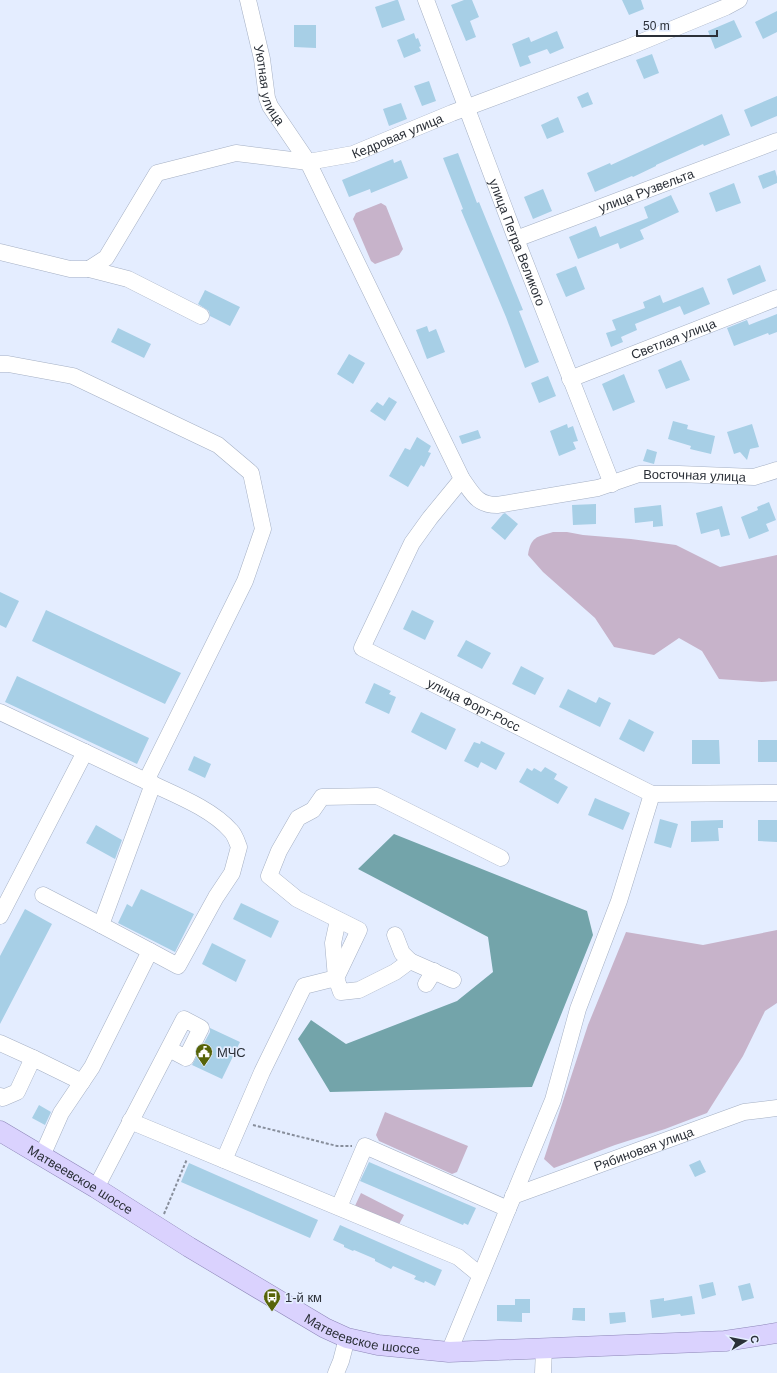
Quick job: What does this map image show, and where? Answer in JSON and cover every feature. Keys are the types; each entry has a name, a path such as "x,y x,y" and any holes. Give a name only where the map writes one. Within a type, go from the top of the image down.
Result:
{"main road":[{"name":"Матвеевское шоссе","path":"0,1131 96,1188 189,1247 325,1328 347,1338 378,1345 449,1352 725,1341 777,1333"}],"street":[{"name":"Уютная улица","path":"248,0 262,59 267,98 270,106 308,162 462,479"},
{"name":"улица Петра Великого","path":"426,0 468,108 516,239 612,484"},
{"name":"Кедровая улица","path":"89,269 106,258 157,173 236,153 308,162 353,154 452,113 630,47 726,7 739,0"},
{"name":"улица Рузвельта","path":"516,239 777,141"},
{"path":"0,252 70,269 89,269 128,279 201,316"},
{"name":"Светлая улица","path":"570,379 777,298"},
{"path":"0,364 8,364 72,376 218,445 251,474 263,529 246,581 150,782 101,924"},
{"name":"Восточная улица","path":"462,479 476,498 481,502 490,505 497,505 598,488 640,474 754,477 777,470"},
{"name":"улица Форт-Росс","path":"462,479 430,518 412,544 362,648 652,794 777,793"},
{"path":"0,712 150,782 203,809 224,824 232,832 239,847 232,873 216,897 178,966 101,924 43,895"},
{"path":"0,916 85,752"},
{"path":"449,1352 553,1100 578,1009 619,901 652,794"},
{"path":"224,1160 262,1072 304,986 336,978 360,930 297,899 269,876 279,851 298,818 313,810 322,797 377,796 501,858"},
{"path":"338,920 333,943 336,978 341,992 359,990 396,978 410,960"},
{"path":"395,935 402,954 439,980"},
{"path":"42,1156 60,1113 92,1067 150,951"},
{"path":"0,1043 82,1082"},
{"path":"96,1188 168,1049"},
{"path":"0,1096 2,1098 18,1092 32,1058"},
{"name":"Рябиновая улица","path":"510,1203 744,1112 777,1108"},
{"path":"130,1121 458,1257 480,1275"},
{"path":"339,1207 365,1146 510,1203"},
{"path":"336,1373 347,1338"},
{"path":"543,1373 544,1348"}],"path":[{"path":"240,1122 337,1146 365,1146"},
{"path":"162,1219 192,1147"}],"shaded area":[{"path":"381,203 386,206 403,249 399,255 375,264 371,261 353,219 356,213"},
{"path":"553,532 567,532 676,545 720,567 777,555 777,681 762,682 719,679 702,651 679,638 654,655 614,647 595,618 543,572 528,555 529,549 535,539"},
{"path":"394,834 587,911 593,935 532,1087 330,1092 298,1039 311,1020 346,1044 457,1001 493,972 488,937 358,869"},
{"path":"777,930 777,1003 765,1011 743,1056 707,1113 554,1168 544,1159 588,1025 626,932 703,945"},
{"path":"385,1112 468,1146 457,1172 452,1174 379,1141 376,1135"},
{"path":"361,1193 404,1215 396,1230 354,1208"}],"building":[{"path":"398,0 405,20 382,28 375,7"},
{"path":"464,0 472,0 479,17 470,21 476,37 466,41 451,5"},
{"path":"622,0 641,0 644,9 629,15"},
{"path":"777,11 777,32 763,39 755,22"},
{"path":"734,20 742,37 715,49 708,31"},
{"path":"294,25 316,25 316,48 294,47"},
{"path":"557,31 564,48 550,54 547,49 528,56 531,63 520,67 512,44 529,37 531,42"},
{"path":"414,33 416,39 418,38 421,51 404,58 397,40"},
{"path":"652,54 659,73 644,79 636,60"},
{"path":"429,81 436,101 422,106 414,86"},
{"path":"588,92 593,104 582,108 577,97"},
{"path":"777,96 777,116 751,127 744,110"},
{"path":"401,103 407,119 389,126 383,109"},
{"path":"722,114 730,135 704,146 703,144 633,177 632,176 595,192 587,173 610,163 611,165"},
{"path":"558,117 564,132 547,139 541,125"},
{"path":"458,153 477,203 479,202 523,310 519,311 539,362 525,368 506,317 461,210 463,209 443,158"},
{"path":"393,159 394,163 401,160 408,178 371,193 370,189 349,197 342,180"},
{"path":"775,170 777,183 763,189 758,176"},
{"path":"734,183 741,203 716,212 709,193"},
{"path":"543,189 552,211 533,219 524,197"},
{"path":"671,195 679,212 640,230 644,239 620,249 618,243 578,259 569,237 596,226 600,237 648,218 644,207"},
{"path":"760,265 766,281 733,295 727,279"},
{"path":"576,266 585,289 566,297 556,274"},
{"path":"703,287 710,304 684,315 680,306 635,324 637,330 621,337 623,342 611,347 606,333 616,330 612,320 645,308 643,302 660,295 663,303"},
{"path":"205,290 240,307 230,326 210,316 209,311 198,304"},
{"path":"777,314 777,332 769,335 768,333 734,346 727,328 747,320 749,325"},
{"path":"427,326 429,332 436,329 445,352 427,359 416,330"},
{"path":"118,328 151,344 144,358 111,342"},
{"path":"349,354 365,363 353,384 337,374"},
{"path":"681,360 690,380 666,389 658,370"},
{"path":"624,374 635,402 613,411 602,384"},
{"path":"548,376 556,396 539,403 531,383"},
{"path":"389,397 397,402 385,421 370,411 377,402 383,406"},
{"path":"673,421 688,425 687,429 715,436 711,454 690,449 691,446 668,439"},
{"path":"567,424 568,428 573,426 578,441 573,442 576,449 559,456 550,431"},
{"path":"752,424 759,447 750,449 747,460 740,452 734,454 727,432"},
{"path":"478,430 481,438 462,444 459,436"},
{"path":"417,437 431,446 428,452 431,453 424,467 421,465 408,487 389,476 405,448 410,450"},
{"path":"647,449 657,452 654,464 643,461"},
{"path":"769,502 776,520 766,524 769,531 749,539 741,517 758,510 757,507"},
{"path":"596,504 596,524 573,525 572,505"},
{"path":"661,505 663,526 653,527 653,521 635,523 634,508"},
{"path":"722,506 730,535 721,537 719,529 701,534 696,513"},
{"path":"505,513 518,524 505,540 491,528"},
{"path":"0,592 19,601 6,628 0,625"},
{"path":"46,610 181,673 165,704 32,641"},
{"path":"412,610 434,621 425,640 403,629"},
{"path":"466,640 491,653 482,669 457,656"},
{"path":"521,666 544,678 535,695 512,684"},
{"path":"17,676 149,738 137,764 5,702"},
{"path":"374,683 391,691 389,694 396,697 389,714 365,703"},
{"path":"568,689 596,703 599,697 611,703 600,727 559,707"},
{"path":"421,712 456,729 446,750 411,732"},
{"path":"629,719 654,732 644,752 619,739"},
{"path":"692,740 719,740 720,764 692,764"},
{"path":"758,740 777,740 777,762 758,762"},
{"path":"481,741 505,753 496,770 481,762 478,768 464,761 474,742 480,744"},
{"path":"194,756 211,764 205,778 188,770"},
{"path":"545,767 557,774 554,779 568,787 558,804 519,782 527,768 532,771 534,768 541,772"},
{"path":"595,798 630,813 623,830 588,815"},
{"path":"660,819 678,824 671,848 654,843"},
{"path":"723,820 723,828 718,828 719,841 691,842 691,821"},
{"path":"758,820 777,820 777,842 758,841"},
{"path":"96,825 122,840 115,859 86,843"},
{"path":"141,889 194,914 175,952 118,923 127,904 132,907"},
{"path":"241,903 279,921 271,938 233,919"},
{"path":"25,909 52,924 0,1024 0,956"},
{"path":"212,943 246,960 236,982 202,964"},
{"path":"210,1028 240,1042 222,1079 192,1065 210,1032"},
{"path":"39,1105 51,1112 45,1125 32,1118"},
{"path":"700,1160 706,1172 695,1177 689,1165"},
{"path":"369,1162 476,1208 468,1225 464,1223 463,1225 360,1181"},
{"path":"189,1163 318,1220 310,1238 181,1182"},
{"path":"340,1225 442,1270 435,1286 425,1281 424,1283 414,1279 416,1276 393,1266 391,1269 375,1261 375,1259 344,1247 344,1245 333,1240"},
{"path":"713,1282 716,1295 702,1299 699,1285"},
{"path":"750,1283 754,1298 742,1301 738,1286"},
{"path":"692,1296 695,1314 681,1316 680,1314 652,1318 650,1300 664,1298 664,1301"},
{"path":"515,1299 530,1299 530,1313 522,1313 522,1322 497,1321 497,1305 515,1305"},
{"path":"573,1308 585,1308 585,1321 572,1320"},
{"path":"625,1312 626,1322 610,1324 609,1313"}],"place":[{"name":"МЧС","path":"204,1067"},
{"name":"1-й км","path":"272,1312"}]}
